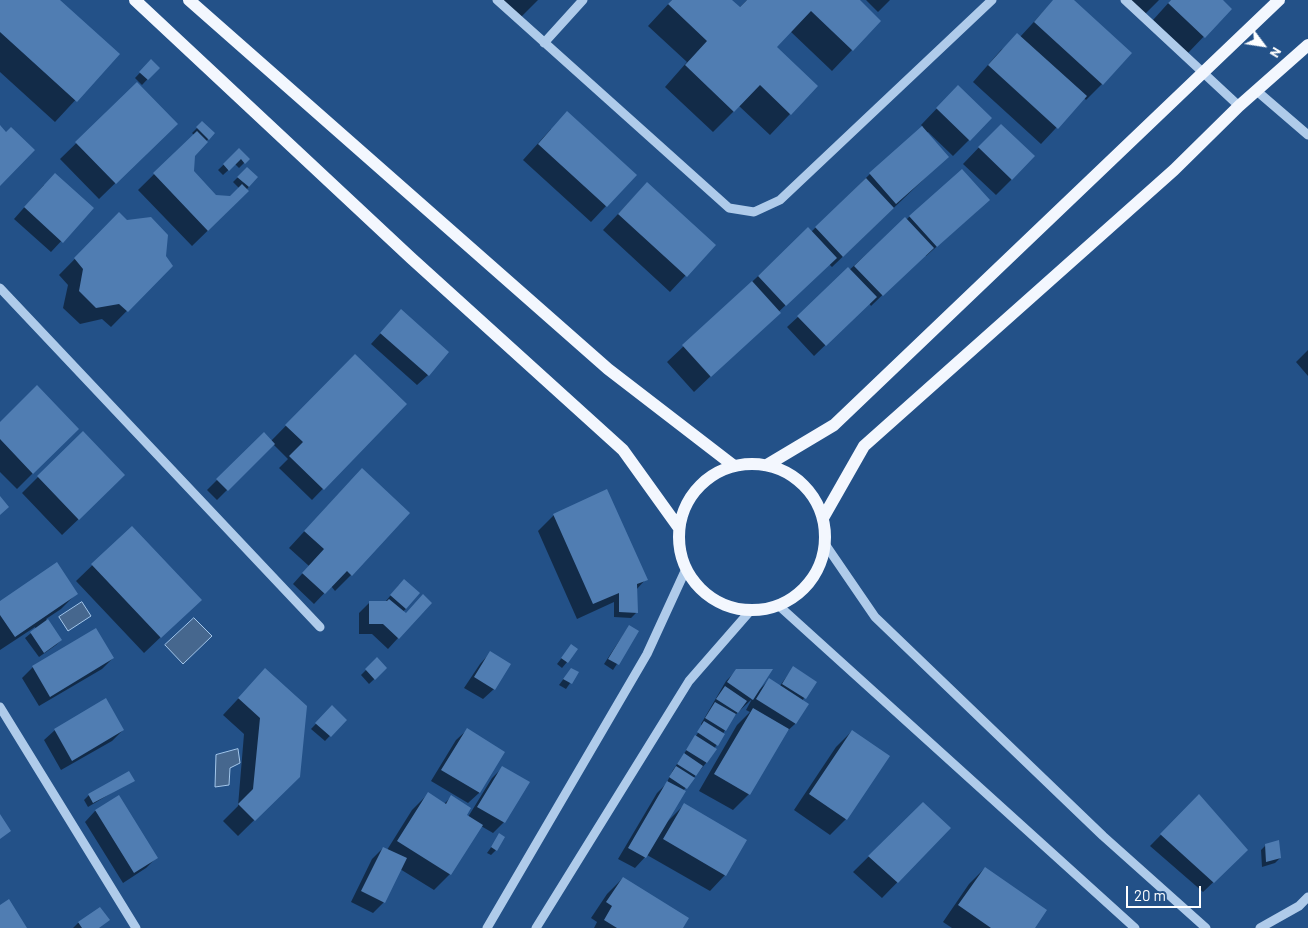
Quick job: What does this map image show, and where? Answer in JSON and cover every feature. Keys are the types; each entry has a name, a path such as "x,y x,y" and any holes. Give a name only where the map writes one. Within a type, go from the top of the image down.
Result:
{"main road":[{"path":"135,0 410,258 623,450 679,528"},
{"path":"189,0 608,369 734,466"},
{"path":"767,465 834,425 1279,0"},
{"path":"823,518 864,446 1166,177 1239,106 1258,92 1308,45"},
{"path":"750,463 767,465 786,471 803,483 815,499 823,518 825,544 820,564 810,581 795,595 778,605 751,610 731,607 713,598 697,585 686,569 680,549 679,528 685,507 697,488 714,474 734,466 750,463"}],"street":[{"path":"497,0 729,208 754,212 780,200 992,0"},
{"path":"544,43 582,0"},
{"path":"1125,0 1239,106"},
{"path":"1258,92 1308,134"},
{"path":"0,288 320,627"},
{"path":"825,544 875,617 1104,836 1206,928"},
{"path":"487,928 647,654 686,569"},
{"path":"778,605 1135,928"},
{"path":"536,928 689,681 751,610"},
{"path":"0,707 136,928"},
{"path":"1260,928 1299,906 1308,897"}],"water":[{"path":"82,602 91,616 68,631 59,617"},
{"path":"194,618 212,636 183,664 165,645"},
{"path":"238,749 240,763 230,768 229,785 215,787 216,755"}],"building":[{"path":"0,0 60,0 120,54 77,102 0,32"},
{"path":"672,0 732,0 740,7 747,0 860,0 881,21 853,51 811,11 777,47 818,86 791,115 760,85 734,112 685,65 707,41 668,4"},
{"path":"1053,0 1074,0 1132,53 1103,85 1034,22"},
{"path":"1171,0 1223,0 1232,9 1205,38 1168,3"},
{"path":"1017,33 1087,96 1058,129 988,65"},
{"path":"151,59 160,68 148,80 139,72"},
{"path":"137,82 178,124 116,184 75,142"},
{"path":"958,85 992,118 970,141 936,108"},
{"path":"567,111 637,175 607,207 538,144"},
{"path":"202,121 215,133 209,140 196,127"},
{"path":"1001,124 1035,156 1012,180 978,147"},
{"path":"0,125 6,132 11,127 35,150 0,186"},
{"path":"922,126 949,157 896,204 869,173"},
{"path":"197,131 208,142 195,156 194,171 216,195 230,196 242,184 249,191 208,231 153,173"},
{"path":"239,148 250,159 245,164 241,159 229,171 223,164"},
{"path":"247,167 258,177 249,187 237,177"},
{"path":"962,169 990,200 937,247 909,216"},
{"path":"55,173 94,208 63,243 24,207"},
{"path":"866,178 894,208 843,257 815,227"},
{"path":"647,182 716,245 687,277 618,214"},
{"path":"119,212 127,220 151,217 168,235 166,256 173,266 128,312 119,304 96,308 79,291 83,269 74,258"},
{"path":"905,217 934,248 883,296 854,266"},
{"path":"808,227 837,258 786,306 758,276"},
{"path":"848,267 877,297 826,346 797,316"},
{"path":"752,281 781,313 711,377 682,345"},
{"path":"401,309 449,352 429,376 380,333"},
{"path":"355,354 407,404 324,490 289,456 303,442 285,425"},
{"path":"37,385 79,429 33,474 0,439 0,422"},
{"path":"83,431 125,475 79,520 37,476"},
{"path":"264,432 275,444 228,491 216,479"},
{"path":"362,468 410,513 352,576 347,571 325,594 302,573 324,549 304,531"},
{"path":"607,489 648,580 637,584 638,613 619,612 619,593 593,604 553,514"},
{"path":"0,496 9,507 0,515"},
{"path":"132,526 202,600 161,638 91,564"},
{"path":"57,562 78,594 15,637 0,615 0,601"},
{"path":"404,579 420,593 406,609 390,595"},
{"path":"423,594 432,603 399,639 383,624 369,624 369,601 387,601 389,599 406,613"},
{"path":"48,619 62,640 44,653 30,632"},
{"path":"629,625 639,631 619,665 608,659"},
{"path":"96,628 114,658 50,697 32,666"},
{"path":"571,644 578,649 568,663 561,658"},
{"path":"490,651 511,664 495,690 474,677"},
{"path":"377,657 387,668 375,680 365,669"},
{"path":"793,666 817,682 806,699 782,684"},
{"path":"265,668 307,706 300,777 255,821 238,804 253,789 260,718 238,698"},
{"path":"571,668 579,672 572,684 563,679"},
{"path":"736,669 773,669 753,700 727,682"},
{"path":"769,678 809,704 796,724 756,699"},
{"path":"725,686 747,701 738,713 716,699"},
{"path":"106,698 124,730 72,761 54,729"},
{"path":"715,702 736,714 726,731 705,718"},
{"path":"332,705 347,720 331,737 315,723"},
{"path":"753,708 789,729 750,795 714,774"},
{"path":"704,721 725,734 718,746 697,732"},
{"path":"467,728 505,752 480,793 441,770"},
{"path":"852,730 890,756 847,820 809,794"},
{"path":"695,735 717,749 707,763 686,750"},
{"path":"684,753 703,766 696,776 677,764"},
{"path":"502,766 530,782 505,823 477,807"},
{"path":"676,766 695,778 687,789 669,777"},
{"path":"129,771 135,781 93,803 88,794"},
{"path":"667,781 686,791 646,858 628,848"},
{"path":"428,792 446,804 451,795 471,808 467,815 483,825 451,875 397,841"},
{"path":"1199,794 1248,850 1214,883 1160,834"},
{"path":"119,795 158,858 134,873 95,810"},
{"path":"923,802 951,828 898,883 868,856"},
{"path":"684,803 747,840 726,876 663,839"},
{"path":"0,814 11,831 0,839"},
{"path":"499,833 505,837 497,851 491,847"},
{"path":"1279,840 1281,858 1266,862 1265,844"},
{"path":"383,847 407,858 385,903 361,891"},
{"path":"985,867 1047,910 1035,928 991,928 958,905"},
{"path":"623,877 689,918 683,928 617,928 604,920 612,906 606,902"},
{"path":"9,899 27,928 0,928 0,905"},
{"path":"100,907 110,920 99,928 82,928 78,922"}]}
